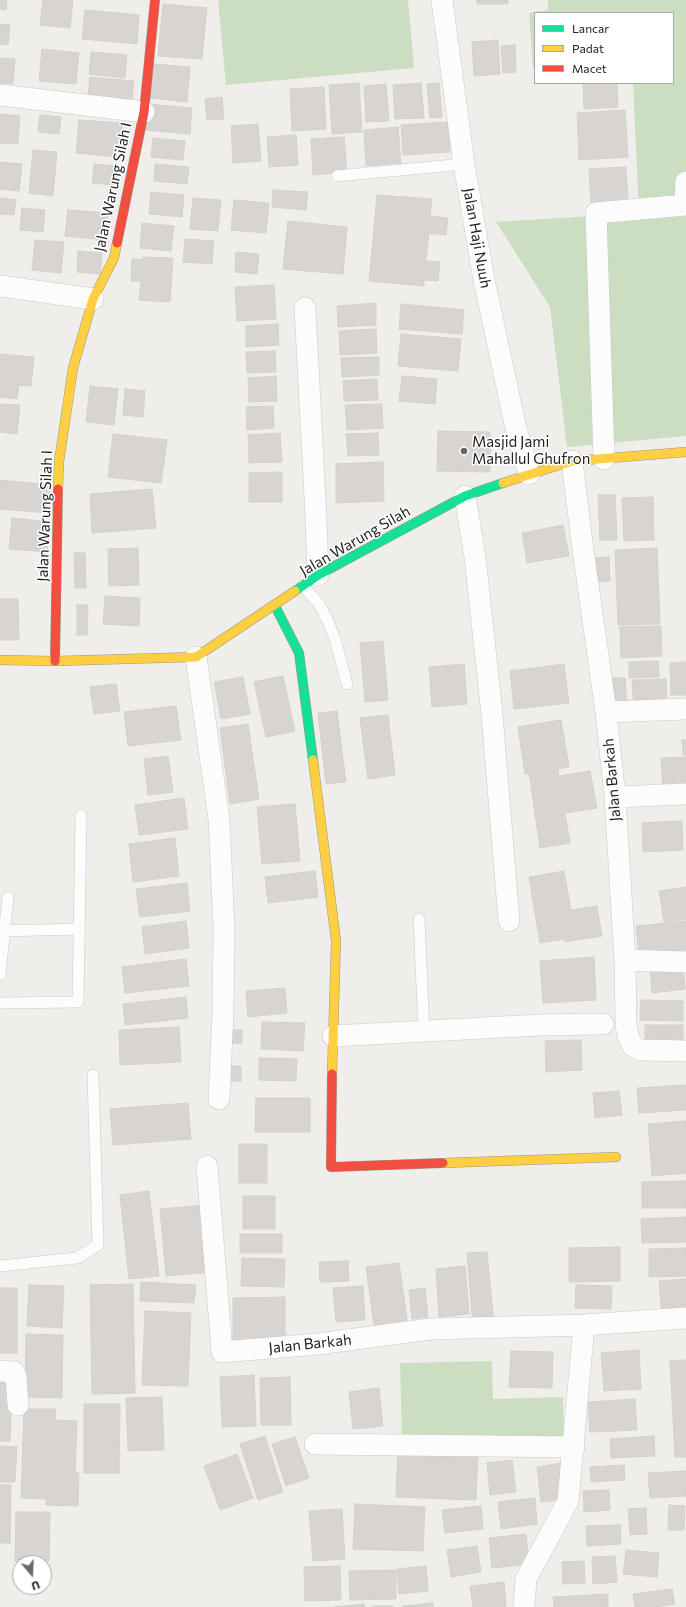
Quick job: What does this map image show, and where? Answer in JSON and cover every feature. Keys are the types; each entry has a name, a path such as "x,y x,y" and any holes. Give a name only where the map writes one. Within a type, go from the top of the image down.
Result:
{"street":[{"name":"Jalan Warung Silah I","path":"55,661 59,462 73,368 93,299 114,258 144,112 156,0"},
{"name":"Jalan Haji Nuuh","path":"442,0 464,164 484,280 528,474"},
{"path":"0,95 144,112"},
{"path":"604,458 596,213 685,205 686,182"},
{"path":"0,286 93,299"},
{"path":"305,308 316,517 310,581"},
{"name":"Jalan Warung Silah","path":"196,658 310,581 465,496 528,474 572,461 686,452"},
{"name":"Jalan Barkah","path":"572,461 606,712 615,797 625,960 626,1025 628,1036 632,1046 640,1050 686,1051"},
{"path":"465,496 475,557 492,714 509,921"},
{"path":"275,606 299,654 336,941 331,1167 616,1156"},
{"path":"0,660 55,661 196,658 219,819 224,928 223,1012 219,1099"},
{"path":"606,712 686,709"},
{"path":"615,797 686,794"},
{"path":"625,960 686,962"},
{"path":"333,1036 603,1024"},
{"name":"Jalan Barkah","path":"207,1166 222,1352 318,1344 431,1329 584,1326 686,1318"},
{"path":"524,1607 526,1579 568,1501 584,1326"},
{"path":"0,1371 14,1372 16,1378 18,1405"},
{"path":"315,1444 574,1447"}],"lane":[{"path":"337,176 464,164"},
{"path":"310,581 319,604 328,619 347,684"},
{"path":"0,1003 78,1002 81,815"},
{"path":"0,974 3,931 8,897"},
{"path":"419,919 424,1032"},
{"path":"3,931 80,929"},
{"path":"0,1266 77,1258 98,1245 93,1075"}],"green space":[{"path":"218,0 408,0 414,68 226,85"},
{"path":"548,0 686,0 686,436 567,447 550,307 496,222 639,213 633,84 674,84 674,12 535,12 548,10"},
{"path":"534,12 534,68 533,68 529,13"},
{"path":"492,1361 493,1399 563,1397 564,1437 402,1441 400,1363"}],"building":[{"path":"0,0 7,0 6,10 0,9"},
{"path":"43,0 73,0 70,28 40,25"},
{"path":"477,0 508,0 508,4 477,4"},
{"path":"163,4 207,8 202,59 158,56"},
{"path":"85,10 139,15 137,44 82,39"},
{"path":"0,24 10,25 8,45 0,44"},
{"path":"498,40 500,74 474,76 472,42"},
{"path":"515,45 516,72 503,73 501,46"},
{"path":"42,49 79,53 76,84 39,81"},
{"path":"91,52 127,55 125,78 89,74"},
{"path":"0,58 15,59 13,84 0,83"},
{"path":"153,64 190,67 187,102 150,98"},
{"path":"90,77 134,81 131,108 87,104"},
{"path":"359,83 362,132 332,134 329,85"},
{"path":"421,83 424,118 395,119 393,85"},
{"path":"439,83 442,117 430,118 427,84"},
{"path":"386,84 389,121 366,122 364,86"},
{"path":"583,84 617,84 618,107 584,109"},
{"path":"324,87 326,129 292,131 290,89"},
{"path":"222,97 224,119 207,120 205,99"},
{"path":"148,104 192,108 190,134 145,130"},
{"path":"625,110 628,157 579,160 577,113"},
{"path":"0,114 20,116 18,144 0,143"},
{"path":"40,115 61,117 59,134 38,132"},
{"path":"79,120 123,123 119,157 76,153"},
{"path":"448,122 450,152 403,155 401,125"},
{"path":"258,124 261,161 233,163 231,126"},
{"path":"398,127 401,163 366,166 364,130"},
{"path":"296,135 298,165 269,167 267,137"},
{"path":"344,137 347,172 313,175 311,139"},
{"path":"153,138 185,141 183,160 151,157"},
{"path":"33,150 57,152 53,196 29,193"},
{"path":"0,162 22,164 19,191 0,189"},
{"path":"94,164 116,166 114,185 92,183"},
{"path":"155,164 189,167 187,184 154,181"},
{"path":"626,167 628,200 591,203 589,169"},
{"path":"273,190 308,192 306,210 272,207"},
{"path":"151,192 184,195 182,217 149,214"},
{"path":"377,195 432,199 430,216 448,218 446,235 429,233 426,261 440,262 438,281 424,280 424,286 369,281"},
{"path":"0,198 16,200 14,215 0,214"},
{"path":"193,198 221,200 218,231 190,229"},
{"path":"234,200 269,203 266,233 231,230"},
{"path":"22,208 45,210 43,232 20,230"},
{"path":"68,210 108,213 106,240 65,236"},
{"path":"288,221 347,227 343,274 283,269"},
{"path":"142,223 174,226 171,251 140,248"},
{"path":"185,239 214,241 212,264 183,262"},
{"path":"35,240 64,242 61,273 32,270"},
{"path":"78,251 102,253 100,274 77,272"},
{"path":"236,252 259,254 257,274 235,272"},
{"path":"143,257 173,258 170,302 139,300 141,281 131,281 132,259 143,260"},
{"path":"274,285 276,319 237,321 235,287"},
{"path":"376,303 376,325 338,327 337,306"},
{"path":"401,304 464,310 462,334 399,329"},
{"path":"278,324 279,345 246,347 246,326"},
{"path":"376,329 377,353 340,355 339,331"},
{"path":"401,334 461,339 458,371 398,366"},
{"path":"275,351 276,372 247,373 246,352"},
{"path":"0,354 34,357 31,386 19,385 17,399 0,397"},
{"path":"379,357 379,375 342,377 341,358"},
{"path":"276,376 277,401 249,402 248,378"},
{"path":"402,376 437,379 435,404 399,401"},
{"path":"377,379 378,400 344,401 343,381"},
{"path":"90,386 118,389 114,425 86,422"},
{"path":"125,389 145,391 143,417 123,415"},
{"path":"0,404 20,405 17,434 0,432"},
{"path":"382,404 383,428 347,430 345,405"},
{"path":"273,406 274,428 247,430 246,407"},
{"name":"Masjid Jami Mahallul Ghufron","path":"438,431 490,432 490,472 437,471"},
{"path":"280,433 282,462 249,463 248,435"},
{"path":"378,433 379,455 348,456 346,434"},
{"path":"113,434 167,440 161,483 108,477"},
{"path":"383,462 384,501 336,503 336,464"},
{"path":"282,472 282,502 249,502 249,473"},
{"path":"0,480 50,485 48,513 0,509"},
{"path":"152,489 156,528 92,533 90,494"},
{"path":"598,495 615,495 617,540 600,540"},
{"path":"653,497 654,540 624,541 622,498"},
{"path":"12,518 50,522 47,552 9,549"},
{"path":"563,525 569,556 527,563 522,533"},
{"path":"138,548 139,585 109,586 108,549"},
{"path":"657,548 660,624 618,625 615,550"},
{"path":"74,553 85,553 86,588 75,588"},
{"path":"609,557 610,581 592,582 592,558"},
{"path":"105,596 140,598 139,626 103,624"},
{"path":"0,599 18,599 19,640 0,640"},
{"path":"77,605 88,605 87,635 77,635"},
{"path":"661,626 662,656 621,658 620,627"},
{"path":"383,641 388,700 365,702 360,643"},
{"path":"658,661 659,677 629,678 629,662"},
{"path":"686,662 686,695 671,695 670,663"},
{"path":"464,664 467,704 432,707 429,667"},
{"path":"564,664 569,703 514,709 510,671"},
{"path":"283,676 295,731 266,737 254,682"},
{"path":"243,677 250,714 221,719 214,682"},
{"path":"611,678 625,678 627,707 612,708"},
{"path":"666,679 667,707 634,708 632,680"},
{"path":"116,684 120,711 94,714 90,687"},
{"path":"176,706 181,740 128,746 124,712"},
{"path":"337,711 346,782 326,784 318,713"},
{"path":"388,715 395,775 368,779 360,718"},
{"path":"561,720 569,767 558,769 559,776 590,771 597,808 565,813 570,843 540,848 529,773 525,774 518,727"},
{"path":"248,724 259,799 230,804 220,728"},
{"path":"682,740 686,740 686,755 683,755"},
{"path":"168,756 173,792 148,795 144,759"},
{"path":"686,757 686,791 663,792 661,758"},
{"path":"184,798 188,829 139,835 135,805"},
{"path":"295,804 300,861 262,864 257,807"},
{"path":"682,821 683,850 643,852 642,823"},
{"path":"175,838 179,876 133,882 129,844"},
{"path":"315,871 318,897 268,903 265,877"},
{"path":"564,871 571,910 597,906 602,936 565,942 565,939 540,943 529,877"},
{"path":"187,883 190,911 140,917 136,889"},
{"path":"686,887 686,919 664,922 659,891"},
{"path":"186,921 189,948 145,954 142,927"},
{"path":"686,921 686,950 639,954 636,926"},
{"path":"594,957 596,1000 543,1003 540,961"},
{"path":"186,959 189,986 125,993 122,967"},
{"path":"683,964 685,989 652,993 650,968"},
{"path":"285,988 287,1013 248,1017 246,991"},
{"path":"186,997 188,1018 125,1025 123,1004"},
{"path":"641,1000 683,1001 683,1021 640,1020"},
{"path":"262,1022 305,1023 303,1051 261,1049"},
{"path":"645,1025 683,1025 683,1048 645,1048"},
{"path":"179,1027 181,1062 120,1065 119,1030"},
{"path":"231,1030 242,1030 242,1043 231,1043"},
{"path":"581,1040 582,1070 546,1072 545,1041"},
{"path":"259,1058 297,1059 296,1081 259,1080"},
{"path":"226,1066 241,1066 241,1081 226,1081"},
{"path":"686,1085 686,1110 639,1113 637,1088"},
{"path":"619,1091 622,1115 595,1118 593,1093"},
{"path":"256,1098 310,1098 310,1132 255,1132"},
{"path":"188,1103 191,1139 113,1145 110,1109"},
{"path":"686,1121 686,1173 652,1176 648,1124"},
{"path":"239,1144 267,1144 267,1183 239,1183"},
{"path":"686,1181 686,1208 642,1208 642,1182"},
{"path":"149,1191 159,1276 129,1279 120,1195"},
{"path":"243,1196 275,1196 275,1229 243,1229"},
{"path":"206,1205 212,1272 166,1276 160,1209"},
{"path":"686,1217 686,1242 642,1243 641,1219"},
{"path":"240,1234 282,1234 282,1253 240,1253"},
{"path":"620,1247 620,1281 569,1282 569,1248"},
{"path":"686,1248 686,1276 649,1277 649,1249"},
{"path":"487,1252 494,1324 473,1326 467,1253"},
{"path":"242,1258 285,1259 284,1287 241,1286"},
{"path":"348,1261 349,1281 320,1282 319,1262"},
{"path":"399,1263 407,1320 374,1325 366,1267"},
{"path":"465,1266 469,1314 439,1317 436,1269"},
{"path":"686,1279 686,1315 662,1317 659,1281"},
{"path":"141,1282 196,1285 194,1303 140,1301"},
{"path":"133,1284 135,1393 92,1394 90,1285"},
{"path":"29,1285 64,1286 62,1328 27,1326"},
{"path":"576,1285 612,1286 611,1309 575,1308"},
{"path":"363,1286 365,1320 336,1322 333,1288"},
{"path":"0,1288 17,1288 17,1353 0,1353"},
{"path":"425,1288 428,1317 412,1319 409,1290"},
{"path":"285,1297 285,1344 233,1344 233,1298"},
{"path":"145,1311 191,1313 188,1386 142,1385"},
{"path":"26,1334 63,1335 62,1398 25,1397"},
{"path":"639,1350 641,1389 604,1391 601,1353"},
{"path":"511,1351 553,1352 552,1388 509,1387"},
{"path":"686,1360 686,1457 675,1457 670,1361"},
{"path":"254,1375 256,1426 222,1427 220,1377"},
{"path":"290,1377 291,1425 261,1425 260,1378"},
{"path":"0,1380 12,1380 10,1441 0,1441"},
{"path":"379,1388 383,1426 353,1429 349,1392"},
{"path":"162,1397 164,1450 128,1451 126,1398"},
{"path":"635,1399 637,1430 590,1432 588,1402"},
{"path":"84,1404 120,1404 119,1473 84,1473"},
{"path":"24,1409 56,1409 55,1420 77,1421 75,1473 79,1473 78,1506 46,1505 46,1499 21,1498"},
{"path":"265,1436 283,1492 258,1500 240,1444"},
{"path":"654,1436 655,1456 611,1458 610,1439"},
{"path":"295,1437 309,1478 286,1486 272,1444"},
{"path":"0,1446 17,1447 15,1482 0,1482"},
{"path":"398,1449 478,1452 476,1500 396,1497"},
{"path":"237,1454 253,1498 220,1510 204,1466"},
{"path":"512,1460 516,1492 490,1495 487,1463"},
{"path":"562,1463 566,1499 541,1502 537,1467"},
{"path":"624,1465 625,1480 591,1482 590,1467"},
{"path":"686,1471 686,1496 650,1498 648,1473"},
{"path":"0,1485 11,1485 10,1543 0,1543"},
{"path":"609,1490 610,1510 584,1512 583,1491"},
{"path":"535,1498 537,1524 501,1529 498,1502"},
{"path":"355,1504 425,1507 423,1551 353,1549"},
{"path":"669,1505 685,1506 684,1530 668,1530"},
{"path":"481,1506 483,1529 445,1533 442,1510"},
{"path":"646,1508 647,1534 630,1535 628,1509"},
{"path":"342,1509 345,1559 313,1561 309,1511"},
{"path":"16,1512 50,1512 49,1555 15,1555"},
{"path":"620,1525 621,1544 587,1546 586,1526"},
{"path":"526,1534 529,1564 492,1568 489,1538"},
{"path":"477,1546 481,1572 451,1577 447,1550"},
{"path":"626,1550 659,1553 657,1577 623,1574"},
{"path":"615,1556 617,1582 593,1584 592,1557"},
{"path":"584,1561 585,1583 563,1584 562,1562"},
{"path":"340,1566 341,1600 305,1601 304,1567"},
{"path":"426,1566 428,1591 399,1594 397,1569"},
{"path":"396,1570 396,1599 350,1600 349,1571"},
{"path":"504,1582 506,1607 473,1607 470,1586"},
{"path":"672,1589 675,1604 656,1607 635,1607 633,1594"},
{"path":"608,1594 608,1607 554,1607 553,1597"},
{"path":"433,1603 433,1607 403,1607 403,1606"},
{"path":"364,1604 365,1607 335,1607"},
{"path":"393,1606 393,1607 373,1607"}],"traffic: fast":[{"path":"295,591 318,575 465,496 503,483"},
{"path":"275,606 299,653 313,760"}],"traffic: slow":[{"path":"58,489 59,462 73,368 93,299 114,258 117,243"},
{"path":"503,483 572,461 686,452"},
{"path":"0,660 55,661 196,657 295,591"},
{"path":"313,760 336,941 332,1074"},
{"path":"443,1163 616,1157"}],"traffic: jam":[{"path":"117,243 144,112 155,0"},
{"path":"55,661 58,489"},
{"path":"332,1074 331,1167 443,1163"}],"place":[{"name":"Masjid Jami Mahallul Ghufron","path":"464,451"}]}
